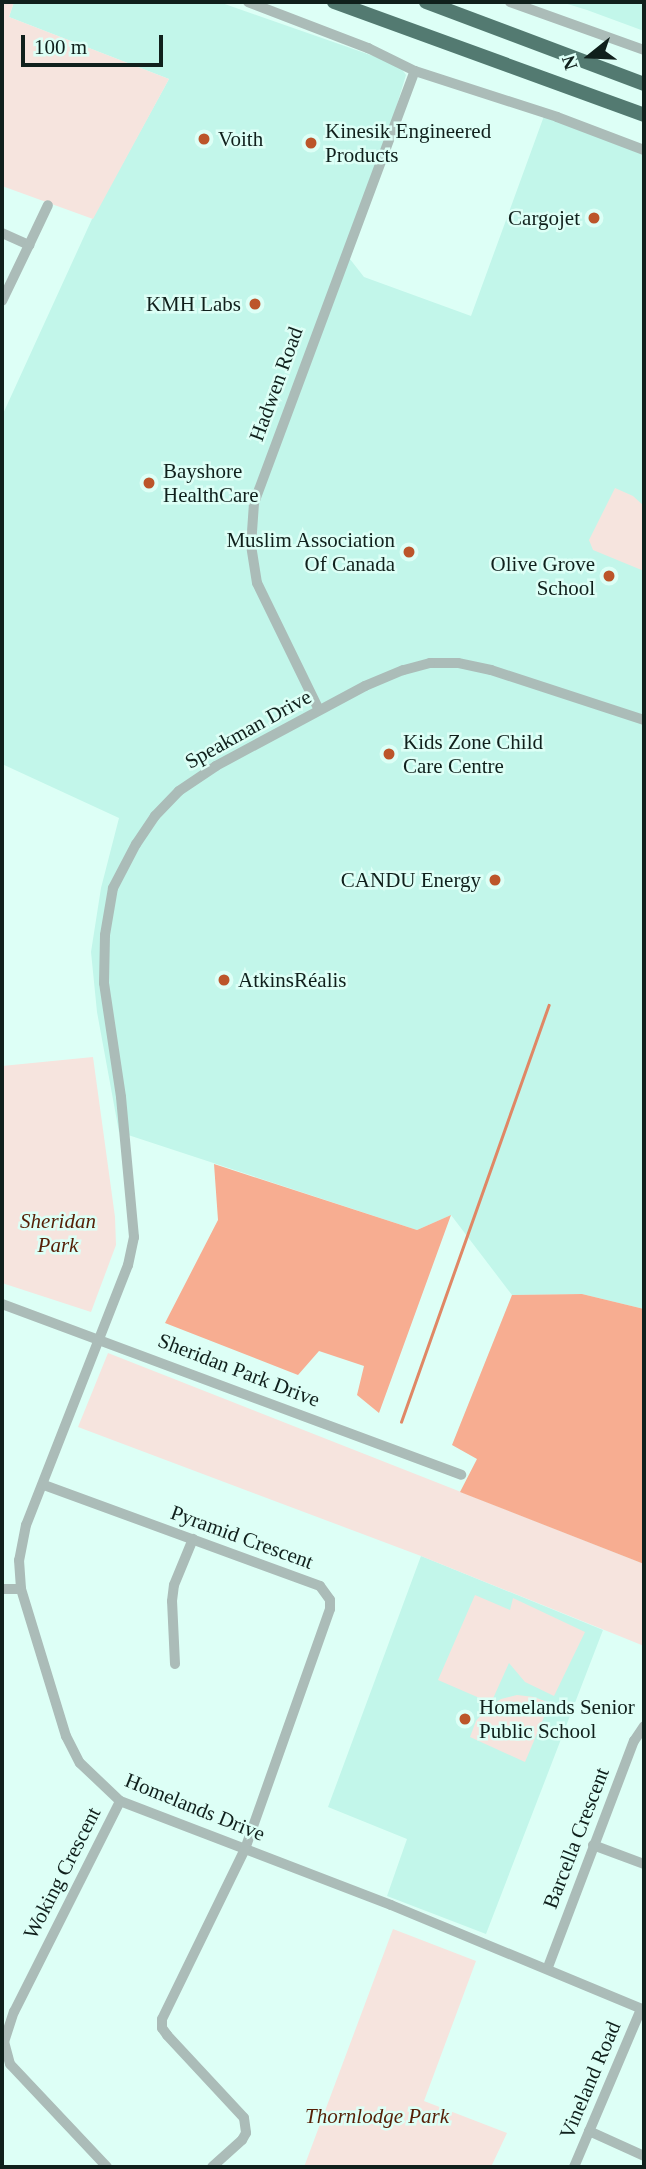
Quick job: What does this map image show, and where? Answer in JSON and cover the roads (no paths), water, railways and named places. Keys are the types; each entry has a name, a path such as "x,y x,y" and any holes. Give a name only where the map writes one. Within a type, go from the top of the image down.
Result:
{"highway":[{"path":"334,2 644,115"},
{"path":"426,2 644,84"}],"street":[{"path":"248,2 355,43 415,71 557,117 644,150"},
{"path":"510,2 644,50"},
{"name":"Hadwen Road","path":"319,710 257,583 251,545 253,510 261,479 415,71"},
{"path":"2,301 48,205"},
{"path":"2,233 29,245"},
{"name":"Speakman Drive","path":"98,1338 128,1265 134,1237 121,1097 104,983 106,935 113,888 135,844 155,816 179,791 204,772 319,710 403,670 430,663 458,663 535,683 644,720"},
{"name":"Sheridan Park Drive","path":"2,1304 461,1475"},
{"name":"Homelands Drive","path":"98,1338 44,1485 26,1525 19,1560 21,1589 66,1736 80,1763 120,1801 548,1967 642,2009"},
{"name":"Pyramid Crescent","path":"44,1485 320,1586 330,1600 330,1609 245,1849"},
{"path":"175,1664 172,1601 174,1585 193,1539"},
{"path":"2,1589 21,1589"},
{"name":"Barcella Crescent","path":"548,1967 593,1845 639,1731 644,1726"},
{"name":"Woking Crescent","path":"107,2167 10,2064 4,2042 14,2012 120,1801"},
{"path":"593,1845 644,1864"},
{"path":"212,2167 242,2140 246,2133 244,2118 167,2035 162,2028 162,2019 245,1849"},
{"name":"Vineland Road","path":"574,2167 642,2009"},
{"path":"589,2132 644,2156"}],"waterway":[{"path":"401,1422 549,1005"}],"place":[{"name":"Voith","path":"204,139"},
{"name":"Kinesik Engineered Products","path":"311,143"},
{"name":"Cargojet","path":"594,218"},
{"name":"KMH Labs","path":"255,304"},
{"name":"Bayshore HealthCare","path":"149,483"},
{"name":"Muslim Association Of Canada","path":"409,552"},
{"name":"Olive Grove School","path":"609,576"},
{"name":"Kids Zone Child Care Centre","path":"389,754"},
{"name":"CANDU Energy","path":"495,880"},
{"name":"AtkinsRéalis","path":"224,980"},
{"name":"Homelands Senior Public School","path":"465,1719"}],"park label":[{"name":"Sheridan Park","path":"58,1233"},
{"name":"Thornlodge Park","path":"377,2116"}]}
